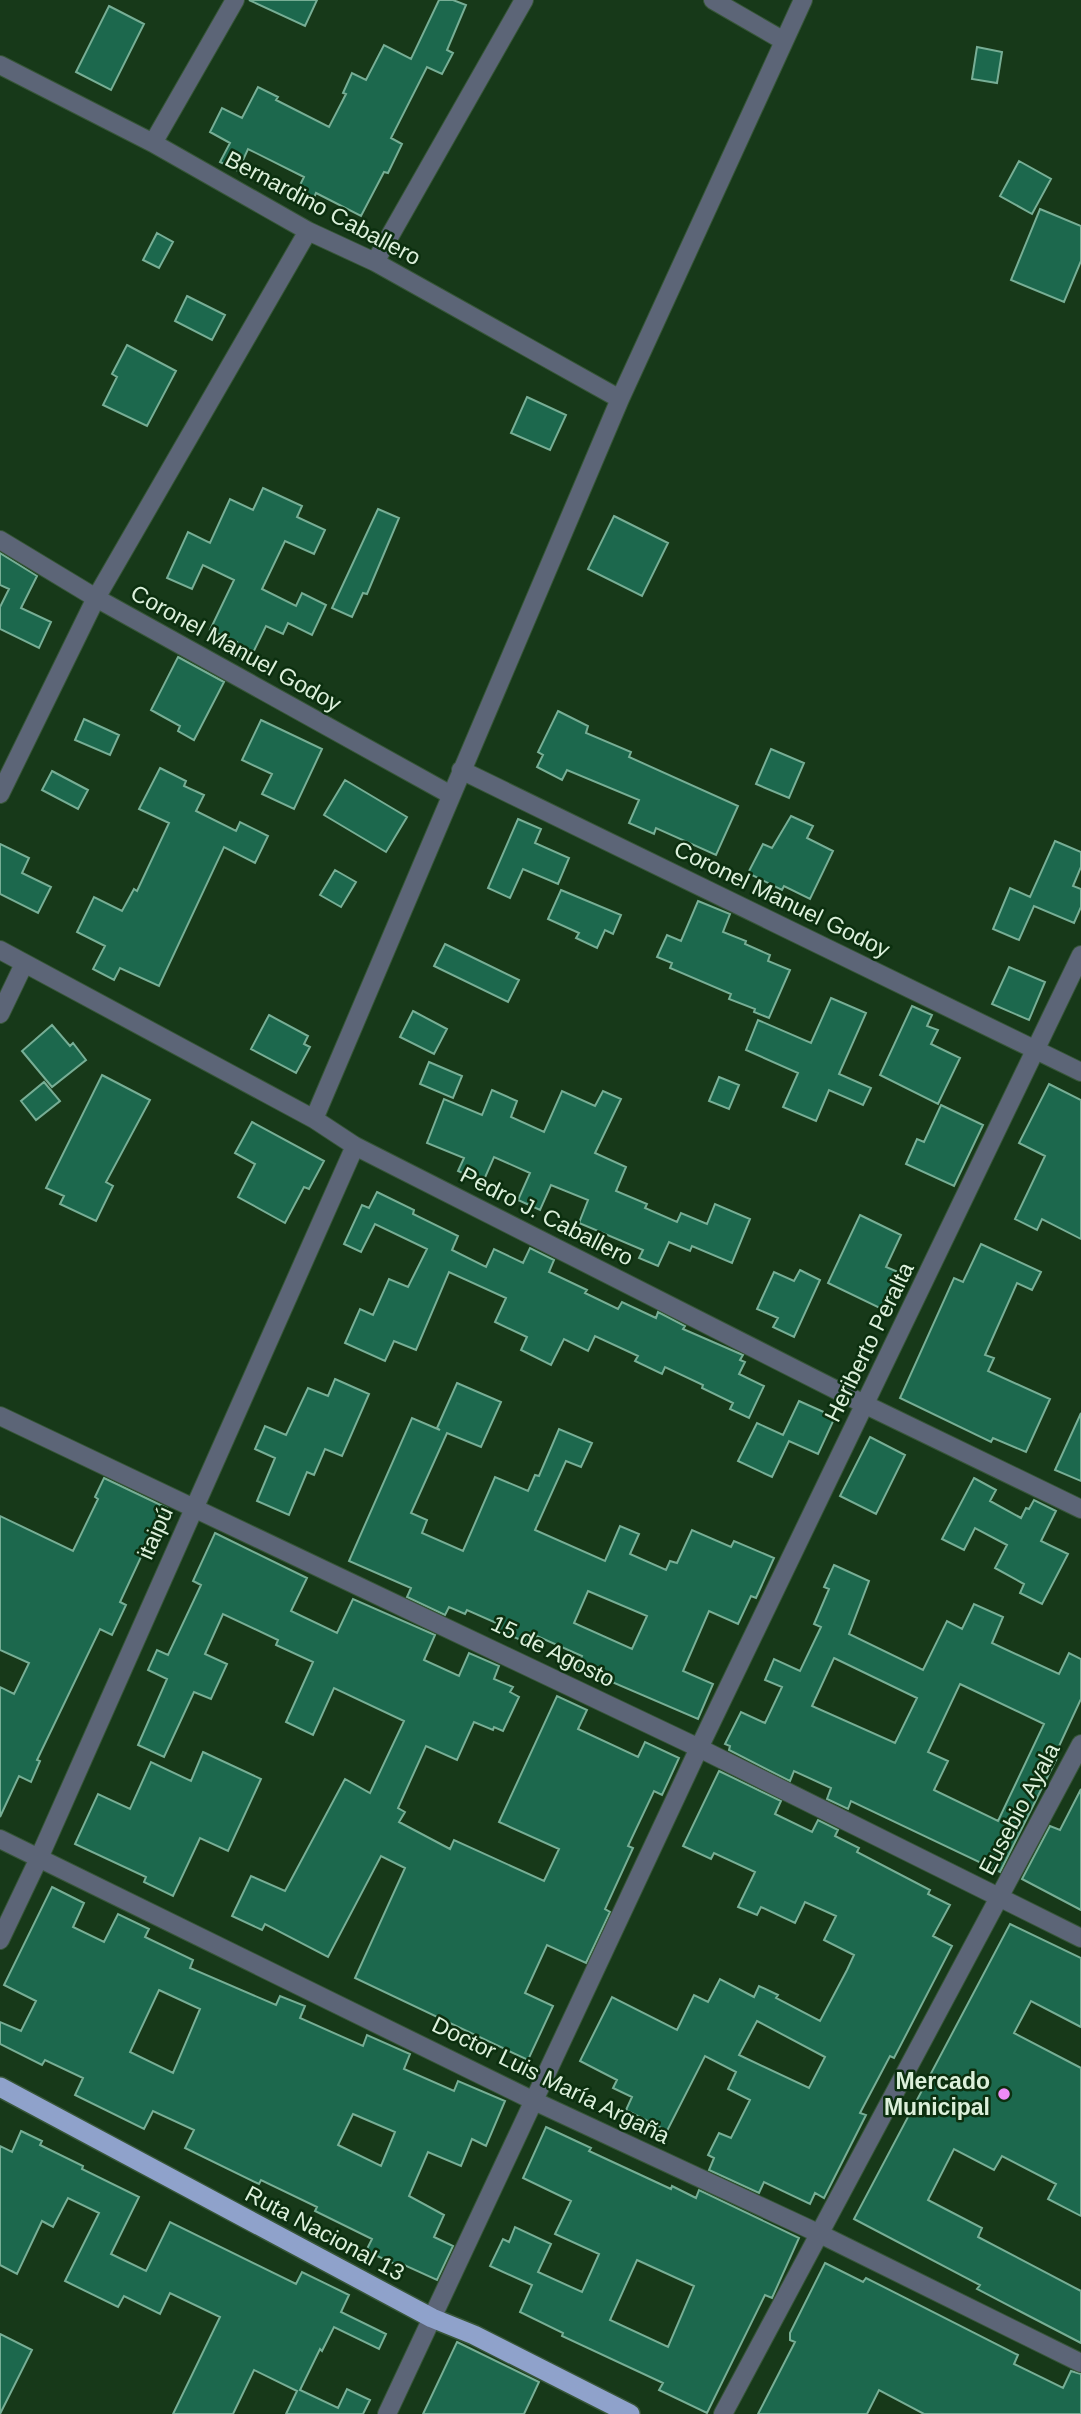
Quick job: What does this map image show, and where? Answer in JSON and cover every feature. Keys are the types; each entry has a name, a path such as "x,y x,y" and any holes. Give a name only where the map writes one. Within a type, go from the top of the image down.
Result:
{"highway":[{"name":"Ruta Nacional 13","path":"0,2087 432,2318 474,2335 630,2414"}],"street":[{"path":"153,143 235,0"},
{"path":"375,262 524,0"},
{"path":"713,0 784,41"},
{"path":"314,1119 621,398 803,0"},
{"name":"Bernardino Caballero","path":"0,65 153,143 309,231 375,262 621,398"},
{"path":"0,794 96,598 309,231"},
{"name":"Coronel Manuel Godoy","path":"0,540 96,598 451,795"},
{"name":"Coronel Manuel Godoy","path":"461,770 1081,1072"},
{"name":"Pedro J. Caballero","path":"0,950 314,1119 355,1146 866,1405 1081,1509"},
{"name":"Heriberto Peralta","path":"387,2414 699,1748 1081,956"},
{"path":"0,1014 24,964"},
{"name":"itaipú","path":"0,1940 39,1858 355,1146"},
{"name":"15 de Agosto","path":"0,1416 699,1748 1081,1938"},
{"name":"Eusebio Ayala","path":"723,2414 1081,1744"},
{"name":"Doctor Luis María Argaña","path":"0,1839 532,2100 820,2234 1081,2363"}],"building":[{"path":"249,0 317,0 305,26"},
{"path":"439,0 453,0 466,5 447,50 453,53 442,74 427,67 391,138 402,144 388,173 384,172 361,216 316,193 313,200 297,191 304,177 248,149 238,171 220,162 230,143 210,132 222,108 242,118 258,87 278,97 276,100 329,127 346,94 343,93 352,73 366,80 384,45 411,59"},
{"path":"109,6 144,24 111,90 76,72"},
{"path":"977,47 1002,52 997,83 972,79"},
{"path":"1019,161 1051,179 1032,214 1000,196"},
{"path":"1040,209 1081,226 1081,261 1064,302 1011,280"},
{"path":"157,233 173,242 159,268 143,260"},
{"path":"187,296 225,315 212,340 175,321"},
{"path":"127,345 176,371 147,426 103,405 117,377 112,374"},
{"path":"527,397 566,415 550,450 511,433"},
{"path":"263,488 302,506 297,517 325,530 314,554 285,541 262,589 296,606 302,593 326,605 312,635 288,623 283,634 266,626 249,661 232,653 237,642 210,630 234,580 203,565 192,589 167,578 188,532 210,543 230,499 253,510"},
{"path":"378,509 399,518 367,594 363,593 352,617 332,608"},
{"path":"614,516 668,543 642,596 588,569"},
{"path":"0,553 37,576 21,608 51,622 39,648 0,629 0,607 9,589 0,585"},
{"path":"178,657 224,682 194,740 178,731 180,726 151,710"},
{"path":"558,711 588,726 586,733 631,752 629,757 738,806 716,855 656,828 654,834 629,823 639,800 567,770 562,780 537,767 543,755 538,752"},
{"path":"84,719 119,735 110,755 75,740"},
{"path":"261,720 322,749 294,809 262,794 272,774 242,760"},
{"path":"771,749 804,763 789,798 756,784"},
{"path":"160,768 186,781 184,786 204,795 196,811 236,831 240,822 268,836 255,863 224,847 159,986 120,968 114,980 93,969 105,946 77,932 94,897 122,911 134,889 137,891 169,823 139,809"},
{"path":"52,771 88,790 78,809 42,790"},
{"path":"345,780 407,817 386,852 324,815"},
{"path":"791,816 813,826 807,838 833,851 810,899 784,886 782,890 748,873 763,844 772,848"},
{"path":"518,819 541,829 535,843 569,858 558,884 523,869 510,898 488,888"},
{"path":"1055,841 1081,852 1081,867 1073,886 1081,889 1081,907 1074,923 1034,906 1019,940 993,929 1010,888 1030,897"},
{"path":"0,844 29,858 22,873 51,887 38,913 0,894"},
{"path":"335,870 356,882 341,907 320,895"},
{"path":"561,890 621,915 613,934 605,930 597,948 576,938 579,933 548,919"},
{"path":"698,901 730,914 723,932 746,941 745,944 770,955 768,961 790,970 769,1018 754,1012 755,1009 729,999 731,994 670,968 672,963 657,957 667,935 681,941"},
{"path":"445,944 519,980 508,1002 434,966"},
{"path":"1009,967 1045,982 1029,1020 992,1004"},
{"path":"831,998 866,1013 839,1074 871,1088 863,1105 829,1090 816,1121 783,1107 798,1073 746,1050 758,1020 811,1043"},
{"path":"912,1006 932,1015 927,1026 938,1030 931,1044 960,1058 938,1104 880,1075"},
{"path":"413,1011 447,1029 434,1054 400,1037"},
{"path":"269,1015 308,1036 304,1044 310,1047 296,1073 251,1049"},
{"path":"52,1025 70,1046 73,1043 86,1060 52,1087 22,1051"},
{"path":"429,1062 462,1076 453,1098 420,1084"},
{"path":"102,1075 150,1100 106,1182 113,1186 96,1221 60,1204 64,1196 46,1188"},
{"path":"719,1077 739,1085 729,1109 709,1101"},
{"path":"44,1082 60,1101 36,1120 21,1101"},
{"path":"1049,1084 1081,1100 1081,1239 1042,1219 1037,1230 1015,1219 1045,1156 1019,1143"},
{"path":"492,1090 517,1101 511,1117 544,1132 562,1091 595,1106 603,1091 621,1099 595,1153 626,1167 616,1191 647,1204 645,1208 677,1222 681,1213 707,1224 715,1204 750,1219 732,1263 692,1246 690,1251 669,1242 658,1266 639,1258 643,1250 579,1223 588,1200 551,1185 540,1210 518,1200 530,1173 494,1157 483,1182 458,1171 464,1158 427,1143 444,1099 482,1115"},
{"path":"941,1105 983,1125 954,1186 906,1164 917,1139 924,1142"},
{"path":"252,1122 324,1161 309,1189 304,1187 285,1223 238,1197 255,1164 235,1153"},
{"path":"377,1192 414,1210 413,1214 458,1236 452,1250 486,1267 494,1249 523,1263 530,1248 554,1260 549,1272 587,1290 585,1293 618,1309 622,1302 656,1318 658,1312 685,1326 683,1329 743,1355 740,1360 745,1362 739,1374 764,1386 749,1418 730,1409 733,1403 702,1388 703,1385 665,1367 662,1374 635,1361 638,1356 595,1336 588,1351 564,1339 551,1365 521,1350 527,1337 495,1322 506,1298 449,1272 416,1350 394,1341 385,1361 345,1343 360,1309 373,1315 389,1279 408,1287 427,1249 375,1224 361,1252 344,1244 362,1205 369,1208"},
{"path":"860,1215 901,1235 886,1267 903,1274 886,1311 828,1283"},
{"path":"981,1244 1041,1272 1032,1290 1017,1283 985,1355 994,1358 988,1371 1050,1399 1026,1452 993,1438 991,1442 900,1398 954,1278 963,1282"},
{"path":"800,1270 820,1280 794,1337 773,1327 778,1318 757,1309 774,1272 794,1281"},
{"path":"335,1379 369,1394 342,1456 325,1449 314,1475 307,1472 289,1515 257,1501 275,1458 255,1449 265,1426 286,1435 308,1388 328,1396"},
{"path":"457,1383 501,1402 481,1447 447,1433 411,1513 427,1520 422,1533 463,1551 495,1477 528,1491 535,1475 539,1476 559,1429 592,1443 581,1467 566,1461 535,1530 605,1561 620,1526 639,1534 630,1554 666,1570 670,1561 677,1563 692,1530 731,1547 734,1541 774,1558 756,1598 751,1596 738,1624 709,1611 683,1671 713,1684 698,1719 577,1667 582,1656 537,1636 533,1645 499,1631 501,1625 467,1610 465,1614 449,1607 445,1615 407,1597 411,1588 349,1561 412,1418 440,1430 437,1428","holes":["588,1591 647,1616 632,1649 574,1623"]},
{"path":"799,1401 835,1417 818,1454 789,1441 772,1477 738,1461 757,1423 783,1435"},
{"path":"1081,1413 1081,1481 1055,1470"},
{"path":"870,1437 905,1455 876,1514 840,1496"},
{"path":"104,1478 167,1508 156,1530 154,1529 120,1602 126,1605 112,1635 100,1629 37,1760 40,1761 31,1782 19,1776 0,1817 0,1687 14,1694 29,1663 0,1650 0,1516 73,1551 98,1499 95,1497"},
{"path":"974,1478 996,1490 990,1501 1021,1518 1034,1500 1056,1511 1041,1541 1068,1554 1042,1604 1020,1593 1024,1584 995,1568 1007,1545 975,1528 964,1550 942,1539"},
{"path":"215,1533 307,1578 291,1611 337,1633 353,1599 435,1635 424,1660 459,1676 469,1653 499,1666 494,1679 513,1687 510,1692 519,1697 503,1731 474,1722 457,1760 426,1746 398,1808 405,1812 399,1822 450,1849 454,1840 544,1881 559,1849 499,1822 557,1696 587,1710 578,1729 638,1757 645,1742 679,1758 662,1795 654,1791 628,1846 633,1848 605,1909 610,1912 586,1963 547,1945 525,1993 553,2006 528,2060 355,1978 405,1868 381,1856 328,1957 265,1924 262,1930 232,1916 251,1876 285,1891 345,1779 370,1793 404,1721 334,1688 313,1735 286,1722 313,1662 276,1645 278,1640 223,1614 205,1654 227,1664 211,1699 194,1692 164,1757 138,1745 167,1679 148,1670 157,1650 168,1655 201,1585 193,1581"},
{"path":"834,1565 869,1581 849,1634 923,1670 947,1621 962,1629 974,1604 1003,1617 992,1643 1059,1674 1069,1653 1081,1659 1081,1699 1054,1757 1057,1758 1000,1872 851,1801 848,1809 827,1799 831,1788 794,1771 790,1781 729,1750 730,1746 725,1744 741,1712 765,1723 782,1687 765,1680 774,1659 800,1671 821,1627 814,1624 829,1589 824,1587","holes":["834,1658 917,1698 895,1743 812,1706","960,1684 1044,1724 998,1821 934,1790 948,1761 928,1752"]},
{"path":"203,1752 261,1779 228,1851 200,1838 173,1896 144,1882 146,1877 75,1844 98,1794 130,1809 151,1762 191,1781"},
{"path":"719,1771 781,1801 775,1814 812,1832 818,1820 838,1830 835,1836 859,1848 857,1852 930,1890 928,1894 950,1905 933,1936 952,1946 894,2058 890,2056 860,2113 866,2115 824,2198 815,2193 810,2204 764,2182 759,2193 709,2170 714,2158 708,2155 719,2133 731,2138 750,2100 728,2089 736,2072 705,2056 667,2131 626,2110 632,2097 613,2088 617,2080 580,2061 612,1997 677,2030 694,1995 708,2002 720,1979 754,1997 759,1986 820,2021 847,1970 854,1955 824,1940 836,1916 805,1902 795,1923 761,1907 757,1915 738,1907 755,1872 714,1853 711,1859 683,1846","holes":["757,2021 825,2057 809,2088 739,2055"]},
{"path":"1081,1789 1081,1910 1022,1879 1050,1826 1060,1830"},
{"path":"52,1887 84,1903 73,1927 104,1942 118,1914 149,1929 145,1937 193,1960 190,1968 276,2005 280,1996 305,2006 300,2018 363,2046 367,2035 410,2054 404,2069 454,2091 458,2081 505,2101 486,2146 472,2139 461,2166 428,2152 409,2196 444,2215 434,2237 453,2246 437,2280 366,2251 372,2239 315,2211 317,2207 261,2180 259,2184 185,2148 194,2130 153,2111 144,2129 75,2095 83,2078 45,2060 42,2065 0,2044 0,2022 21,2031 36,2001 4,1985","holes":["159,1990 200,2009 173,2073 130,2052","353,2114 395,2132 381,2166 338,2145"]},
{"name":"Mercado Municipal","path":"1010,1924 1081,1958 1081,2027 1031,2001 1014,2033 1081,2068 1081,2216 1048,2199 1056,2184 1002,2156 994,2170 954,2149 928,2200 982,2228 978,2237 1081,2291 1081,2343 977,2289 980,2285 854,2219"},
{"path":"546,2127 591,2148 589,2151 671,2189 672,2186 696,2198 699,2190 799,2238 772,2298 765,2295 707,2413 659,2390 663,2383 562,2336 563,2333 520,2312 532,2285 490,2266 503,2239 509,2242 515,2227 551,2244 538,2272 582,2292 599,2254 555,2234 571,2201 523,2178","holes":["637,2260 694,2286 668,2347 610,2320"]},
{"path":"21,2131 42,2141 40,2145 83,2166 82,2169 139,2197 111,2254 146,2271 170,2222 296,2284 302,2272 349,2295 341,2312 386,2334 379,2349 334,2327 300,2390 338,2408 347,2389 370,2400 363,2414 286,2414 297,2391 254,2370 233,2414 173,2414 220,2317 170,2293 160,2314 124,2296 118,2307 65,2281 99,2213 68,2198 53,2227 42,2221 17,2274 0,2265 0,2146 12,2152"},
{"path":"825,2263 863,2282 866,2278 1018,2355 1014,2364 1063,2388 1071,2371 1081,2374 1081,2414 924,2414 879,2390 867,2414 758,2414 795,2342 790,2340 790,2333"},
{"path":"0,2334 32,2350 0,2414"},
{"path":"457,2342 539,2382 524,2414 423,2414"}],"place":[{"name":"Mercado Municipal","path":"1004,2094"}]}
